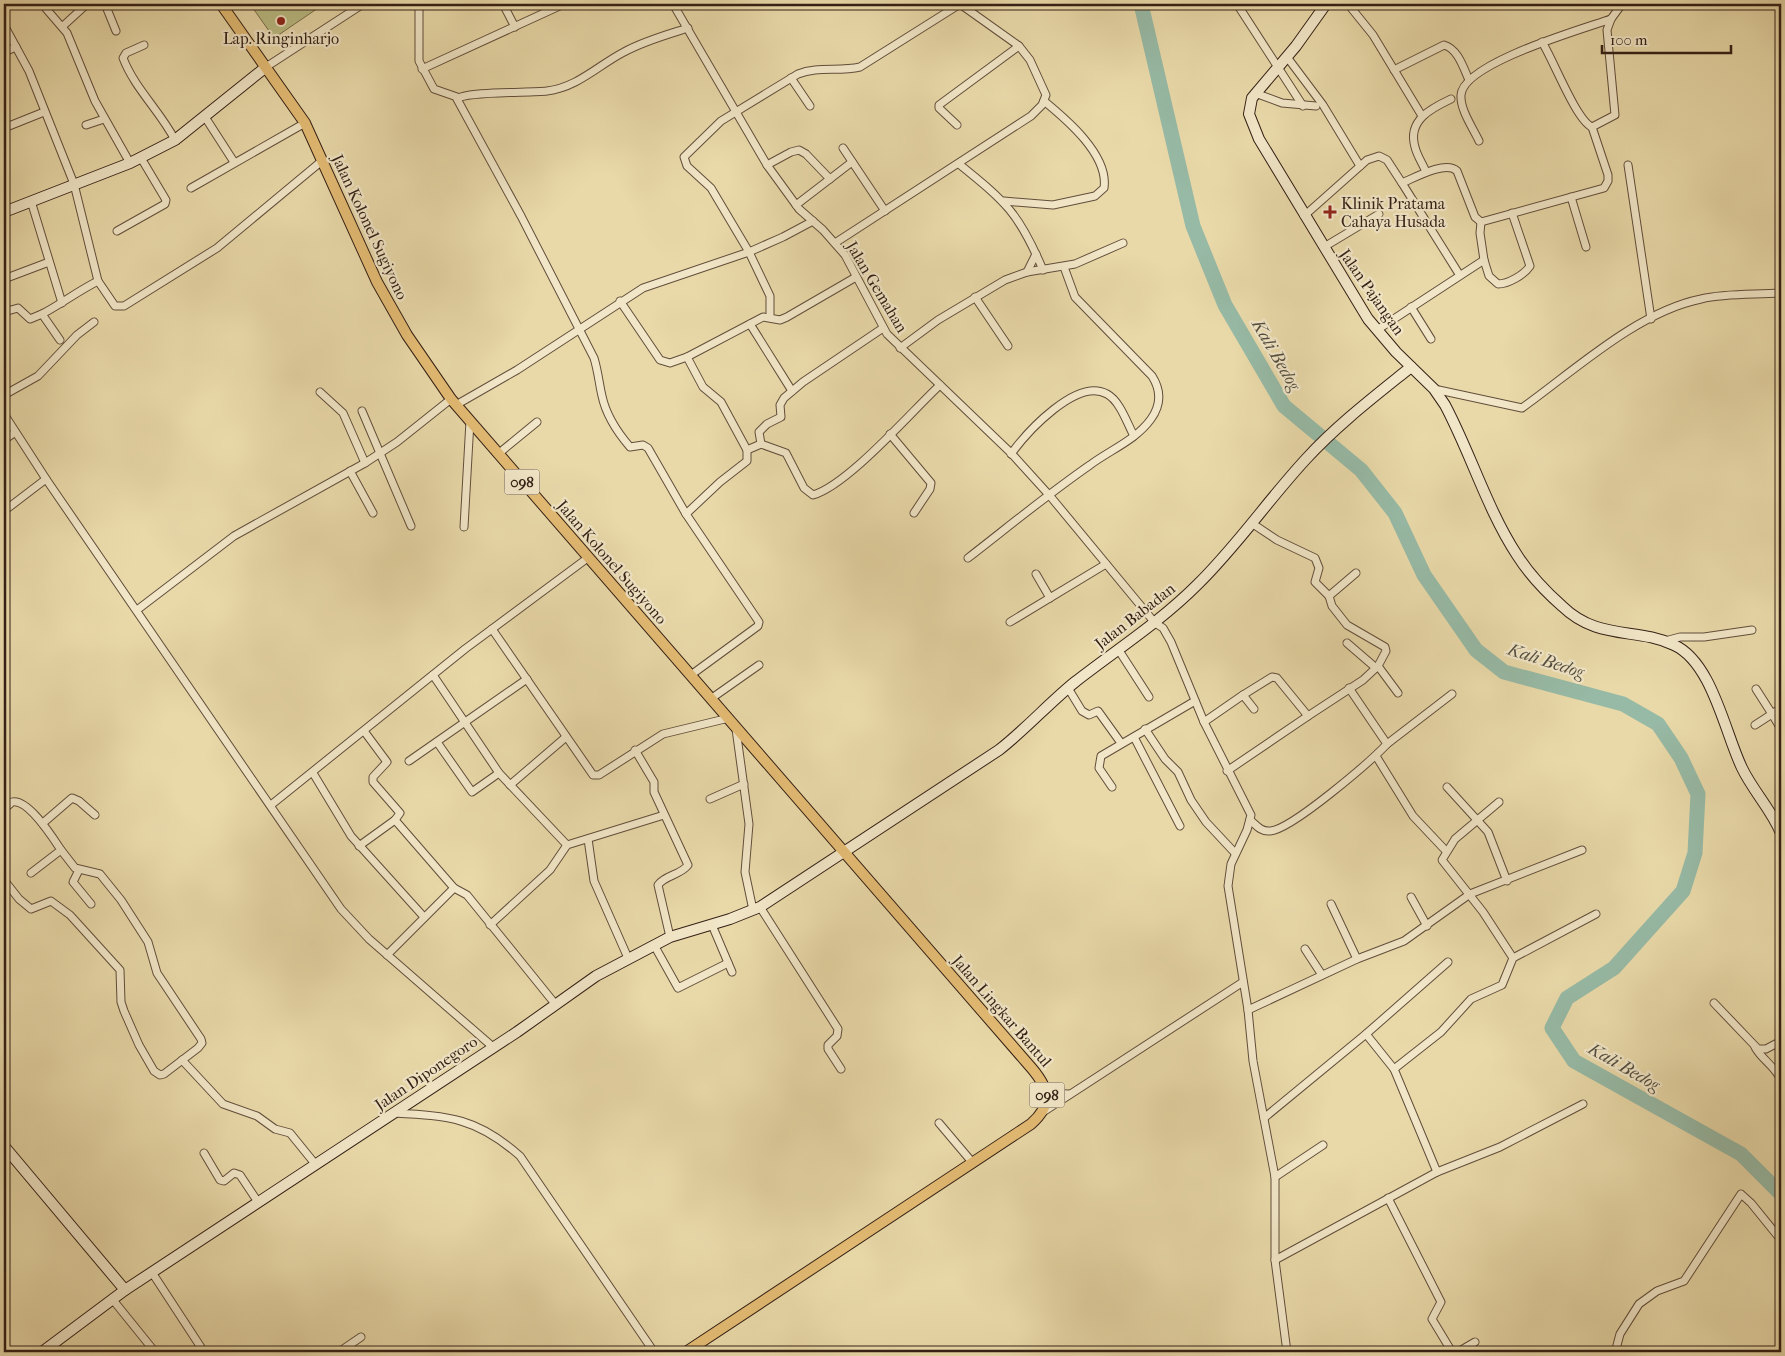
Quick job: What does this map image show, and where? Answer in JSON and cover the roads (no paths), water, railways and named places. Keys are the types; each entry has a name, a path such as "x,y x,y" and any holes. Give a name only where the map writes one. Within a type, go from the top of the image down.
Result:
{"main road":[{"name":"098","path":"221,4 266,67"},
{"name":"Jalan Pajangan","path":"1326,4 1287,57 1255,93 1249,108 1252,125 1304,216 1377,330 1434,389 1459,433 1509,540 1522,562 1545,589 1570,613 1591,625 1665,642 1682,649 1700,670 1719,708 1742,767 1781,832"},
{"path":"4,212 130,163 175,140 266,67"},
{"name":"Jalan Kolonel Sugiyono","path":"266,67 305,123 364,256 384,296 407,335 454,402 844,851"},
{"name":"Jalan Babadan","path":"844,851 999,750 1027,727 1068,688 1155,623 1201,581 1253,524 1308,457 1337,429 1411,367"},
{"name":"Jalan Diponegoro","path":"42,1352 126,1290 493,1047 596,976 670,937 712,925 756,908 844,851"},
{"name":"Jalan Lingkar Bantul","path":"844,851 1042,1081 1047,1093 1043,1112"},
{"name":"098","path":"686,1352 1032,1124 1043,1112"},
{"path":"4,1146 126,1290"}],"street":[{"path":"42,4 63,26 104,119 130,163"},
{"path":"63,26 87,4"},
{"path":"105,4 116,31"},
{"path":"266,67 363,4"},
{"path":"420,4 420,61 422,69 434,89 457,98 547,91 567,86 583,80 611,59 635,46 688,28"},
{"path":"503,4 515,27"},
{"path":"422,69 564,4"},
{"name":"Jalan Gemahan","path":"674,4 734,111 767,165 796,205 813,220 845,255 883,328 900,348 1011,454 1050,496 1155,623 1163,628 1171,642 1204,722 1227,771 1250,811 1250,820"},
{"path":"770,317 770,296 749,252 711,188 687,166 684,159 721,121 734,111 791,78 811,70 846,69 860,66 950,6 960,4 1019,46 1030,60 1045,87 1046,95 1044,101 1031,116 835,243"},
{"path":"1237,4 1303,106"},
{"path":"1348,4 1373,35 1422,116"},
{"path":"1592,127 1615,115 1607,30 1611,19 1622,4"},
{"path":"1479,141 1462,105 1463,87 1469,80 1491,66 1542,42 1611,19"},
{"path":"4,25 28,70 74,184 98,281 111,303 118,307 124,306 217,248 323,160"},
{"path":"1481,222 1604,188 1608,181 1608,175 1592,127 1587,125 1576,109 1542,42"},
{"path":"144,45 126,53 123,58 137,86 160,113 175,140"},
{"path":"1394,70 1436,47 1444,45 1449,46 1456,54 1469,80"},
{"path":"957,125 939,108 939,105 1019,46"},
{"path":"4,52 16,47"},
{"path":"1287,57 1323,105 1360,166"},
{"path":"791,78 810,106"},
{"path":"1255,93 1274,100 1303,106 1316,106"},
{"path":"457,98 521,216 596,364 602,396 609,418 630,447 634,448 643,445 648,448 686,514 759,623 758,626 691,676"},
{"path":"1426,172 1414,145 1415,127 1428,110 1451,99"},
{"path":"1004,201 1053,205 1095,196 1104,188 1099,166 1088,144 1076,128 1044,101"},
{"path":"4,128 44,112"},
{"path":"205,117 234,162"},
{"path":"86,125 104,119"},
{"path":"191,188 305,123"},
{"path":"843,148 885,211"},
{"path":"767,165 799,150 806,154 830,179"},
{"path":"1304,216 1360,166 1372,158 1384,157 1459,274"},
{"path":"117,231 165,204 166,200 141,158"},
{"path":"796,205 852,162"},
{"path":"959,164 1004,201 1026,230 1043,270"},
{"path":"1628,165 1651,319"},
{"path":"1402,183 1426,172 1449,166 1454,168 1475,217 1481,222"},
{"path":"1571,197 1586,247"},
{"path":"31,201 62,303"},
{"path":"1481,222 1480,233 1484,260 1490,276 1498,284 1507,282 1529,267 1512,213"},
{"path":"1324,248 1379,214"},
{"path":"137,610 237,534 365,463 454,402 578,330 620,301 644,288 749,252 783,237 813,220"},
{"path":"900,348 974,297 1005,280 1027,272 1064,267 1088,260 1123,243"},
{"path":"1027,272 1036,254"},
{"path":"1377,330 1459,274 1484,260"},
{"path":"4,279 49,262"},
{"path":"968,558 1089,465 1134,436 1146,426 1155,413 1159,400 1157,384 1142,363 1075,297 1064,267"},
{"path":"620,301 660,360 670,363 687,357 763,317 780,320 792,315 856,277"},
{"path":"4,312 18,308 30,320 62,303 70,295 98,281"},
{"path":"1434,389 1522,408 1615,339 1651,319 1700,299 1781,293"},
{"path":"974,297 1008,346"},
{"path":"1411,307 1431,339"},
{"path":"42,314 60,340"},
{"path":"4,394 38,376 77,335 94,322"},
{"path":"750,324 792,391"},
{"path":"761,444 759,432 767,424 780,417 780,405 792,391 883,328"},
{"path":"686,514 726,477 747,461 747,450 721,402 703,387 687,357"},
{"path":"747,450 761,444 777,448 789,456 804,488 813,495 842,478 940,385"},
{"path":"1011,454 1028,431 1062,403 1070,398 1097,391 1112,397 1134,436"},
{"path":"320,392 343,413 365,463"},
{"path":"362,411 411,526"},
{"path":"4,414 14,433 341,909 387,955 493,1047"},
{"path":"464,527 470,421"},
{"path":"498,454 538,422"},
{"path":"4,440 14,433"},
{"path":"890,434 931,484 930,489 914,513"},
{"path":"350,471 373,513"},
{"path":"4,511 46,479"},
{"path":"1227,771 1348,688 1363,680 1377,667 1386,651 1385,647 1347,625 1332,606 1329,596 1315,582 1319,568 1315,558 1277,540 1253,524"},
{"path":"271,805 433,675 589,557"},
{"path":"1010,622 1106,564"},
{"path":"1329,596 1356,573"},
{"path":"1036,574 1050,598"},
{"path":"492,629 596,777 635,750 673,730 732,722 744,784 749,824 745,872 756,908 838,1028 837,1036 828,1045 828,1048 841,1069"},
{"path":"1665,642 1680,637 1704,637 1752,630"},
{"path":"1347,643 1377,667 1398,693"},
{"path":"1118,649 1149,696"},
{"path":"712,698 759,665"},
{"path":"433,675 499,772 567,845"},
{"path":"1204,722 1272,677 1276,678 1308,716"},
{"path":"409,761 465,724 527,679"},
{"path":"1068,688 1085,714 1098,711 1122,743"},
{"path":"1348,688 1387,744"},
{"path":"1756,689 1781,729"},
{"path":"1287,1352 1275,1260 1275,1177 1253,1061 1248,1010 1228,876 1235,853 1250,820 1263,830 1271,832 1300,817 1376,756 1387,744 1452,694"},
{"path":"1243,695 1254,709"},
{"path":"1112,787 1099,768 1099,761 1105,753 1195,701"},
{"path":"1755,724 1781,708"},
{"path":"1145,729 1164,759 1178,772 1191,800 1206,822 1235,853"},
{"path":"359,846 395,820 400,811 372,780 387,762 364,731"},
{"path":"510,785 566,736"},
{"path":"1134,737 1180,826"},
{"path":"437,742 472,792 499,772"},
{"path":"635,750 654,782 654,792 688,865 685,869 663,879 658,885 670,937"},
{"path":"1376,756 1413,816 1446,851"},
{"path":"313,772 344,827 424,917"},
{"path":"710,799 744,784"},
{"path":"1446,787 1491,839 1507,881"},
{"path":"43,823 72,798 79,801 96,815"},
{"path":"4,880 19,899 31,909 51,901 63,908 120,970 121,1002 124,1011 139,1046 154,1071 162,1075 200,1045 202,1041 199,1035 157,973 148,942 121,900 100,874 94,871 75,868 43,823 19,801 5,805"},
{"path":"1499,802 1455,839 1442,856 1443,863 1470,894 1513,958"},
{"path":"490,925 550,870 567,845 664,815"},
{"path":"395,820 454,888 464,892 556,1004"},
{"path":"588,839 594,881 628,958"},
{"path":"31,872 62,850"},
{"path":"1248,1010 1357,959 1404,941 1470,894 1582,850"},
{"path":"79,870 73,882 91,904"},
{"path":"387,955 454,888"},
{"path":"1411,897 1427,926"},
{"path":"1331,904 1357,959"},
{"path":"1394,1069 1441,1032 1471,999 1502,985 1513,958 1596,914"},
{"path":"712,925 732,972"},
{"path":"654,945 678,988 728,963"},
{"path":"1305,949 1322,976"},
{"path":"1264,1118 1366,1034 1448,962"},
{"path":"1043,1112 1243,982"},
{"path":"1714,1003 1776,1070 1781,1080"},
{"path":"1366,1034 1394,1069 1437,1172"},
{"path":"1755,1047 1766,1049 1781,1042"},
{"path":"182,1060 223,1104 256,1116 275,1129 290,1133 316,1164"},
{"path":"1047,1093 1070,1094"},
{"path":"1275,1260 1437,1172 1500,1147 1583,1104"},
{"path":"393,1113 430,1115 464,1121 500,1139 520,1156 654,1352"},
{"path":"939,1124 972,1162"},
{"path":"1275,1177 1323,1145"},
{"path":"204,1153 220,1180 224,1181 236,1173 240,1175 258,1202"},
{"path":"1616,1351 1620,1334 1639,1304 1657,1291 1684,1281 1740,1194 1751,1203 1781,1240"},
{"path":"1388,1198 1441,1302 1432,1319 1452,1352"},
{"path":"152,1274 204,1352"},
{"path":"113,1300 156,1352"},
{"path":"339,1352 361,1337"},
{"path":"1458,1352 1475,1342"}],"waterway":[{"name":"Kali Bedog","path":"1141,4 1193,226 1225,305 1284,406 1361,470 1395,513 1424,575 1476,650 1504,672 1623,704 1658,724 1681,758 1698,794 1695,853 1683,891 1614,968 1567,998 1552,1028 1574,1061 1741,1154 1781,1194"}],"place":[{"name":"Lap. Ringinharjo","path":"281,21"},
{"name":"Klinik Pratama Cahaya Husada","path":"1330,212"}]}
